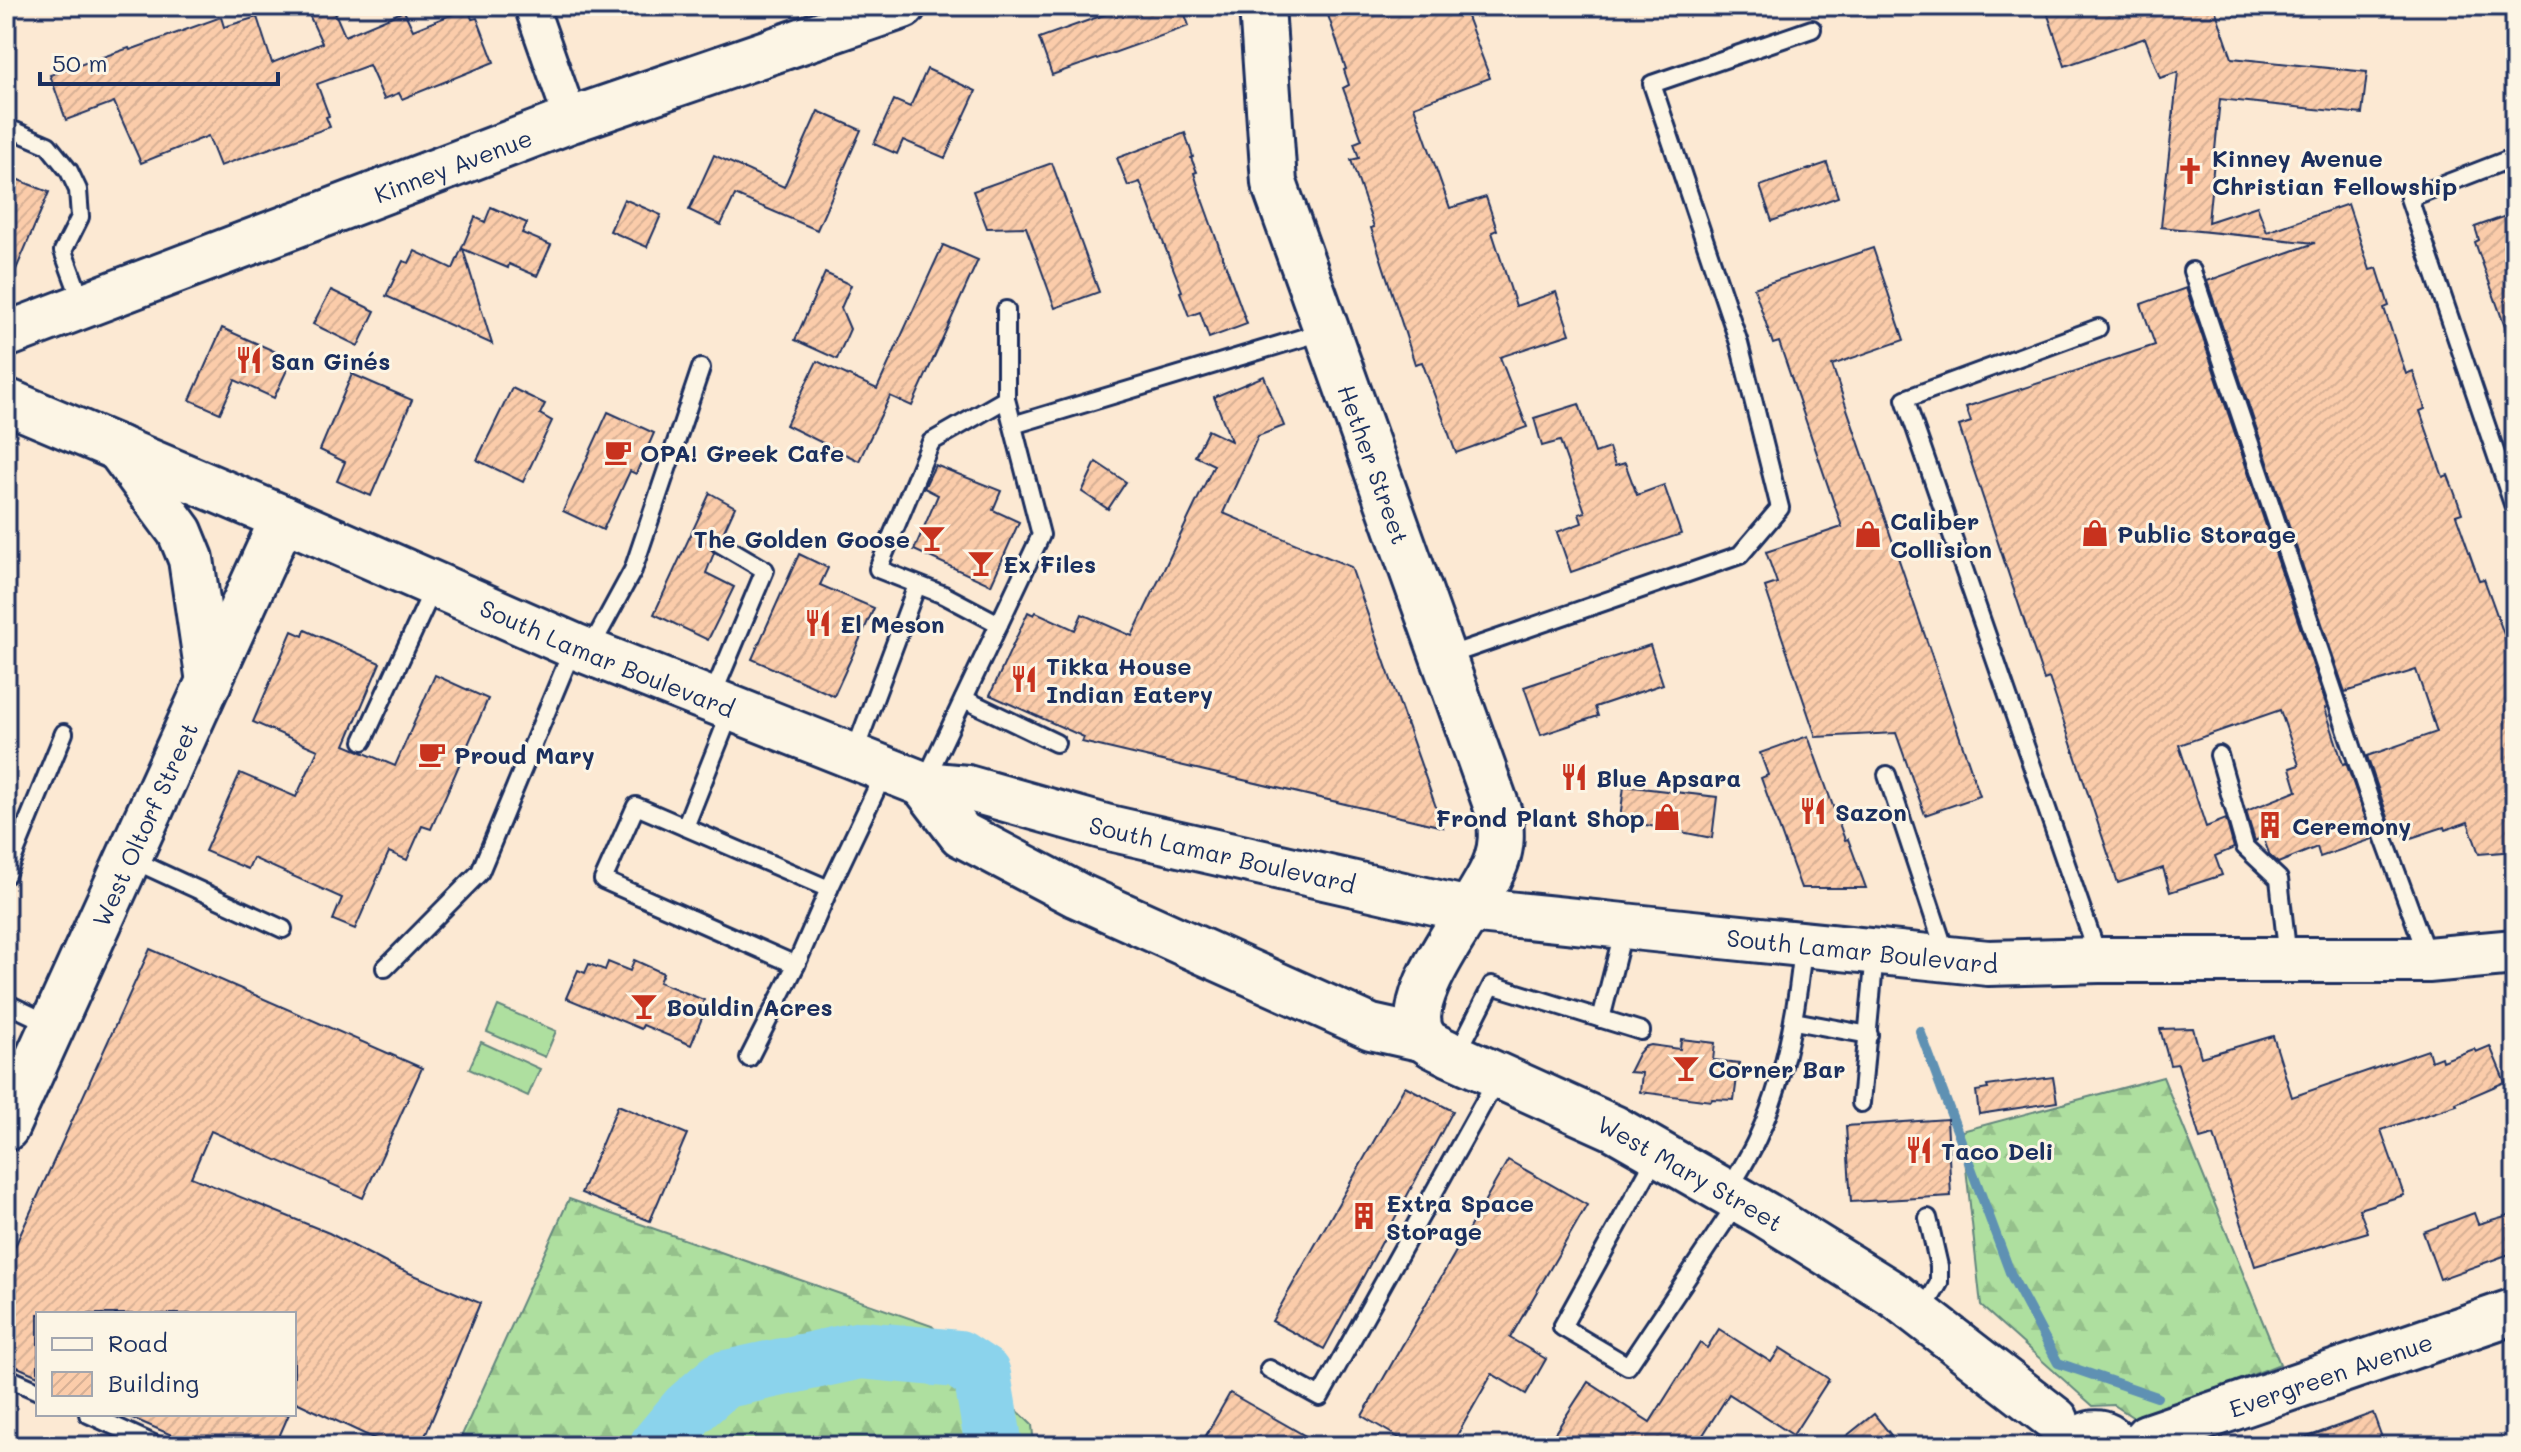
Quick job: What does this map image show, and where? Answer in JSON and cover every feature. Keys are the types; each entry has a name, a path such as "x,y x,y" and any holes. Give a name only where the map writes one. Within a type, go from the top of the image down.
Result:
{"street":[{"path":"531,6 571,120"},
{"name":"Kinney Avenue","path":"6,335 571,120 903,6"},
{"name":"Hether Street","path":"1262,6 1274,183 1500,816 1502,838 1496,862 1469,910"},
{"name":"South Lamar Boulevard","path":"7,404 283,518 581,649 887,770 967,788 1105,827 1469,910 1988,963 2428,960 2515,952"},
{"path":"118,448 180,532 191,559 209,682"},
{"name":"West Oltorf Street","path":"6,1128 16,1080 52,1024 283,518"},
{"name":"West Mary Street","path":"887,770 961,834 1077,895 1371,1027 1440,1048 1614,1128 1896,1296 2100,1439"},
{"path":"1440,1048 1417,1019 1424,987 1469,910"},
{"name":"Evergreen Avenue","path":"2100,1439 2515,1311"}],"lane":[{"path":"1443,658 1740,555 1780,508 1739,343 1652,84 1812,29"},
{"path":"6,127 48,145 69,171 78,190 80,217 63,251 84,306"},
{"path":"2515,157 2409,198 2515,510"},
{"path":"2192,271 2371,803 2428,960"},
{"path":"887,770 964,699 1041,535 1006,399 1006,310"},
{"path":"2098,328 1905,399 2099,960"},
{"path":"1013,425 1326,331"},
{"path":"385,968 480,872 581,649 633,570 701,368"},
{"path":"999,624 944,595 878,569 931,442 1006,399"},
{"path":"685,827 765,570 719,543"},
{"path":"749,1058 887,770 917,585"},
{"path":"363,741 435,586"},
{"path":"964,699 1056,743"},
{"path":"6,875 64,733"},
{"path":"2219,755 2245,847 2279,879 2288,961"},
{"path":"1887,775 1948,959"},
{"path":"796,965 603,880 636,806 829,889"},
{"path":"129,858 283,929"},
{"path":"1601,1019 1624,926"},
{"path":"1658,1153 1562,1327 1628,1366 1733,1197 1758,1137 1777,1085 1794,1021 1803,945"},
{"path":"1861,1103 1875,952"},
{"path":"1440,1048 1492,985 1641,1031"},
{"path":"6,1003 52,1024"},
{"path":"1794,1021 1869,1035"},
{"path":"1269,1369 1320,1397 1499,1076"},
{"path":"1920,1315 1939,1283 1939,1266 1928,1218"},
{"path":"6,1377 36,1390"},
{"path":"92,1416 158,1446"}],"green space":[{"path":"498,1006 556,1031 545,1057 487,1032"},
{"path":"481,1042 540,1069 528,1096 469,1069"},
{"path":"2163,1077 2280,1364 2137,1420 2114,1405 2093,1406 1981,1306 1962,1131"},
{"path":"569,1199 932,1326 1032,1425 1034,1446 457,1446"}],"building":[{"path":"305,6 332,6 345,36 404,11 413,30 468,8 472,19 477,18 494,62 402,99 399,93 384,99 369,65 317,84 330,127 220,166 208,136 141,163 114,102 66,120 50,75 221,17 224,27 257,17 272,63 322,43"},
{"path":"1107,6 1182,6 1189,26 1052,75 1039,38 1109,13"},
{"path":"1325,6 1463,6 1490,78 1414,106 1450,208 1486,197 1497,230 1492,232 1516,306 1556,292 1570,334 1500,357 1527,427 1456,453 1422,362 1415,364 1351,160 1359,158 1354,143 1362,140 1343,88 1349,85 1346,69"},
{"path":"2045,6 2214,6 2232,58 2367,72 2362,114 2220,99 2208,222 2257,206 2267,232 2348,204 2370,270 2377,268 2389,306 2384,308 2406,374 2413,371 2425,409 2420,411 2443,477 2448,475 2462,513 2456,515 2479,580 2484,579 2515,665 2515,851 2479,854 2468,822 2405,840 2402,829 2393,832 2367,756 2437,732 2416,670 2345,692 2207,281 2315,243 2161,227 2178,72 2160,78 2145,38 2065,66"},
{"path":"927,69 976,91 945,158 903,140 897,154 874,144 894,100 910,107"},
{"path":"818,111 861,130 817,230 735,195 721,225 689,210 714,155 784,187"},
{"path":"1185,133 1203,202 1247,324 1209,338 1200,312 1189,316 1140,182 1128,186 1117,158"},
{"path":"1052,163 1099,292 1055,308 1026,227 987,228 973,191"},
{"path":"1827,163 1838,197 1772,221 1760,186"},
{"path":"6,175 49,192 6,293"},
{"path":"624,199 661,215 647,247 610,231"},
{"path":"491,207 527,223 522,233 551,245 537,276 509,264 508,268 463,249 492,344 386,296 403,261 409,263 415,251 453,269 475,217 485,222"},
{"path":"2515,213 2515,347 2512,347 2475,242 2479,240 2475,227"},
{"path":"943,245 978,260 912,406 890,396 859,461 786,425 817,361 877,389"},
{"name":"Caliber Collision","path":"1873,248 1904,340 1832,365 1980,796 1925,815 1896,733 1816,737 1765,587 1777,583 1766,552 1842,527 1779,342 1773,344 1754,288"},
{"path":"825,273 851,285 841,308 850,329 837,359 795,340"},
{"name":"Public Storage","path":"2186,288 2327,707 2343,764 2346,763 2373,839 2320,857 2317,847 2278,863 2270,856 2263,837 2255,841 2246,811 2297,791 2290,768 2299,765 2280,710 2179,745 2206,827 2226,819 2234,848 2215,856 2222,875 2170,892 2163,868 2118,883 2049,678 2044,680 1959,426 1971,422 1966,407 2155,345 2141,304"},
{"path":"331,290 375,311 358,346 313,324"},
{"path":"222,328 292,359 274,398 235,380 220,413 190,400"},
{"path":"352,374 412,400 371,496 337,481 345,462 320,450"},
{"path":"1264,376 1284,426 1258,436 1223,513 1351,567 1443,827 1082,742 1084,737 990,695 1028,612 1034,615 1036,612 1075,630 1082,614 1132,636 1214,465 1195,456 1208,430 1231,441 1214,397"},
{"path":"512,388 545,404 540,414 552,421 523,482 477,460"},
{"path":"1579,404 1595,453 1609,448 1615,466 1625,463 1637,495 1664,485 1681,534 1571,572 1557,532 1582,523 1579,514 1585,512 1560,441 1542,446 1534,418"},
{"name":"OPA! Greek Cafe","path":"608,412 654,433 636,474 630,471 603,530 563,511"},
{"path":"1096,462 1126,482 1108,509 1082,492"},
{"path":"935,465 1001,491 993,510 1019,522 991,585 914,550 938,495 924,488"},
{"path":"710,493 735,507 723,533 713,534 708,542 714,553 706,573 734,587 708,640 654,614"},
{"path":"799,554 828,568 820,585 874,608 834,696 752,659"},
{"path":"305,630 380,663 345,745 395,766 435,675 488,699 431,829 422,826 407,860 389,852 355,929 333,920 342,898 253,858 248,869 205,851 240,773 296,797 318,750 253,722 292,631 303,636"},
{"path":"1650,645 1663,684 1595,707 1598,716 1541,735 1524,687"},
{"path":"1808,736 1845,840 1848,839 1866,888 1801,888 1761,778 1768,775 1760,753"},
{"name":"Frond Plant Shop","path":"1624,786 1717,797 1712,838 1620,820"},
{"path":"150,949 422,1068 363,1198 211,1131 191,1177 329,1233 388,1264 480,1303 421,1446 390,1446 296,1402 296,1312 36,1312 36,1375 6,1362 6,1266"},
{"name":"Bouldin Acres","path":"634,960 663,973 659,982 704,1000 700,1011 704,1013 691,1045 643,1025 641,1029 566,998 578,970 585,973 589,964 605,970 608,962 630,971"},
{"path":"2193,1028 2201,1057 2273,1036 2292,1097 2428,1050 2431,1061 2441,1057 2442,1061 2490,1046 2505,1082 2457,1105 2381,1130 2404,1195 2359,1209 2368,1232 2255,1266 2214,1135 2200,1139 2178,1064 2170,1065 2160,1029"},
{"name":"Corner Bar","path":"1681,1039 1715,1043 1713,1060 1739,1063 1734,1100 1711,1101 1640,1092 1642,1073 1629,1072 1638,1054 1651,1045 1680,1049"},
{"path":"2053,1077 2057,1102 1979,1114 1976,1091 1988,1089 1987,1086"},
{"name":"Extra Space Storage","path":"1405,1086 1453,1111 1324,1349 1272,1321"},
{"path":"618,1105 687,1134 650,1221 581,1193"},
{"path":"1947,1119 1951,1196 1851,1202 1846,1126"},
{"path":"1508,1160 1587,1205 1510,1338 1546,1359 1526,1394 1492,1374 1451,1446 1413,1446 1362,1416"},
{"path":"2474,1213 2478,1224 2515,1213 2515,1252 2440,1279 2423,1232"},
{"path":"1719,1329 1771,1362 1780,1348 1829,1379 1793,1435 1729,1394 1696,1446 1570,1446 1553,1436 1588,1382 1650,1422 1700,1343 1707,1348"},
{"path":"1230,1393 1323,1446 1200,1446"},
{"path":"2373,1413 2385,1446 2291,1446 2291,1443"},
{"path":"1874,1414 1891,1435 1876,1446 1834,1446"},
{"path":"128,1416 288,1416 275,1446 197,1446"}],"waterway":[{"path":"1920,1031 2011,1275 2058,1363 2157,1397"},
{"path":"658,1446 688,1410 722,1380 861,1350 958,1359 982,1375 994,1446"}],"place":[{"name":"Kinney Avenue Christian Fellowship","path":"2190,171"},
{"name":"San Ginés","path":"249,360"},
{"name":"OPA! Greek Cafe","path":"618,452"},
{"name":"Public Storage","path":"2095,533"},
{"name":"Caliber Collision","path":"1868,534"},
{"name":"The Golden Goose","path":"932,538"},
{"name":"Ex Files","path":"981,563"},
{"name":"El Meson","path":"818,623"},
{"name":"Tikka House Indian Eatery","path":"1024,679"},
{"name":"Proud Mary","path":"432,754"},
{"name":"Blue Apsara","path":"1574,777"},
{"name":"Sazon","path":"1813,811"},
{"name":"Frond Plant Shop","path":"1667,817"},
{"name":"Ceremony","path":"2270,825"},
{"name":"Bouldin Acres","path":"644,1006"},
{"name":"Corner Bar","path":"1686,1068"},
{"name":"Taco Deli","path":"1919,1150"},
{"name":"Extra Space Storage","path":"1364,1216"}]}
